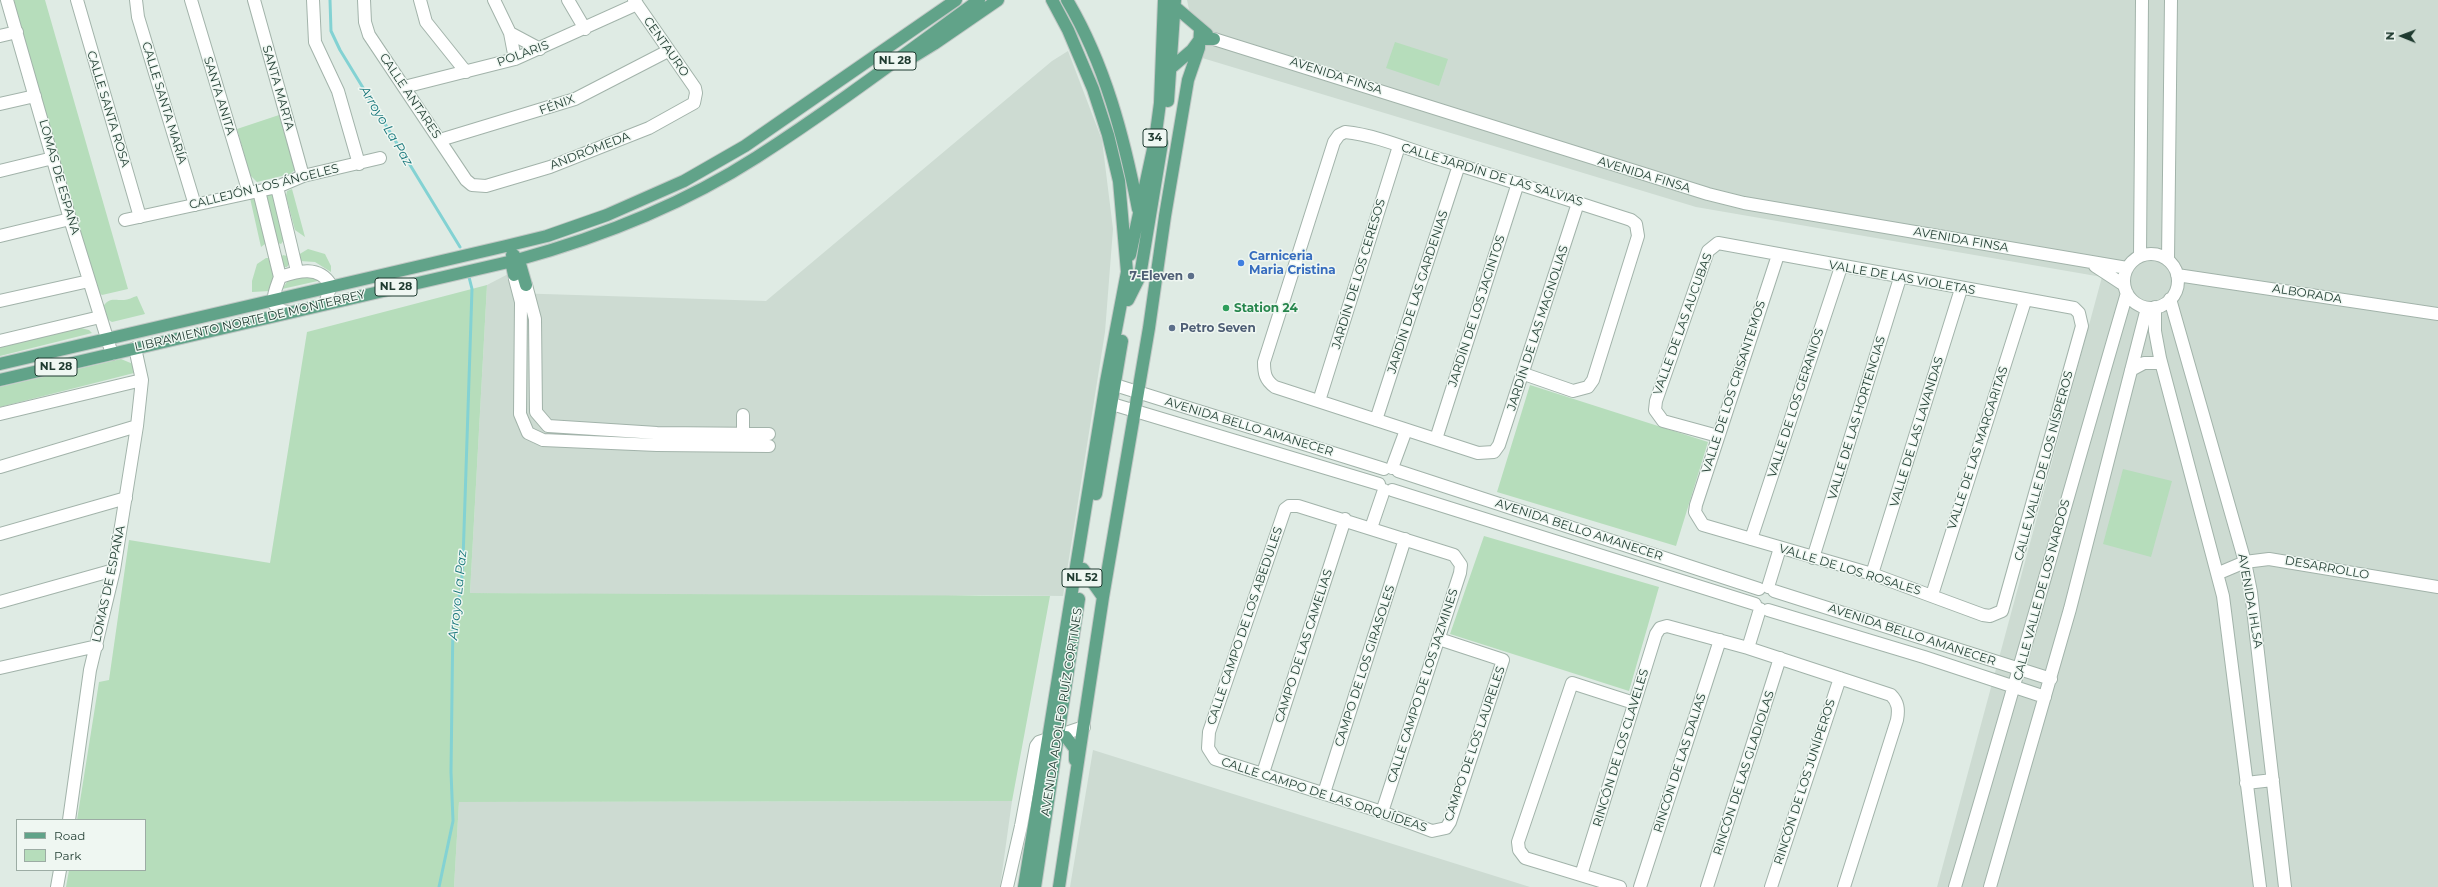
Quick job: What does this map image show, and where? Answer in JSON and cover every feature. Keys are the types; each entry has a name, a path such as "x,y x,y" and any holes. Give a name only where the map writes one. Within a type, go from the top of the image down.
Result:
{"main road":[{"path":"0,364 108,341 273,300 469,256 568,229 607,215 684,181 745,146 956,0"},
{"name":"LIBRAMIENTO NORTE DE MONTERREY","path":"0,380 491,265 543,252 599,235 674,203 757,157 979,0"},
{"path":"869,78 934,44 998,0"},
{"name":"NL 52","path":"1067,0 1072,5 1109,93 1126,149 1145,250"},
{"name":"NL 52","path":"1052,2 1068,30 1093,89 1108,135 1119,181 1127,272"},
{"path":"1171,2 1200,34 1214,39"},
{"name":"AVENIDA ADOLFO RUÍZ CORTINES","path":"1128,300 1127,272 1155,140 1171,2"},
{"name":"AVENIDA ADOLFO RUÍZ CORTINES","path":"1035,887 1054,738 1083,569 1108,390 1128,300 1140,276 1165,121 1170,68 1171,2"},
{"path":"1170,68 1192,50 1200,34"},
{"path":"1059,887 1103,597 1139,392 1165,216 1188,80 1200,34"},
{"path":"1155,184 1165,216"},
{"path":"514,277 514,259 519,251 559,239 568,229"},
{"path":"526,285 531,264 543,252"},
{"path":"469,256 485,259 505,254 520,264 526,285"},
{"path":"491,265 504,268 514,277"},
{"path":"1024,887 1042,769 1049,746 1054,738 1127,272"},
{"path":"1083,569 1103,597"},
{"path":"1054,738 1066,737 1075,749 1069,807 1070,818"}],"street":[{"name":"LOMAS DE ESPAÑA","path":"7,0 70,219 112,354"},
{"name":"CALLE SANTA ROSA","path":"77,0 140,217"},
{"name":"CALLE SANTA MARÍA","path":"136,0 138,17 195,205"},
{"name":"SANTA ANITA","path":"191,0 254,192 276,252 280,278"},
{"name":"SANTA MARTA","path":"254,0 303,176"},
{"path":"313,0 315,42 338,91 360,164"},
{"name":"CALLE ANTARES","path":"364,0 365,22 369,35 466,180 472,185"},
{"path":"420,0 426,22 466,72"},
{"path":"494,0 510,33 515,59"},
{"path":"568,0 585,29"},
{"path":"2140,256 2142,0"},
{"path":"1990,887 2050,679 2131,370 2151,308 2170,299 2175,292 2177,274 2168,260 2171,0"},
{"name":"POLARIS","path":"404,87 515,59 585,29 635,2"},
{"name":"CENTAURO","path":"635,2 696,94"},
{"path":"0,36 17,32"},
{"path":"510,33 540,49"},
{"name":"AVENIDA FINSA","path":"1214,39 1708,194 1744,203 2127,268"},
{"name":"FÉNIX","path":"440,140 575,99 668,51"},
{"name":"ANDRÓMEDA","path":"472,185 486,186 550,167 638,133 690,106 694,103 696,94"},
{"path":"0,104 35,96"},
{"name":"CALLE JARDÍN DE LAS SALVIAS","path":"1319,401 1275,387 1268,382 1264,373 1264,362 1334,142 1339,135 1345,132 1399,146 1518,183 1631,220 1636,224 1638,236 1593,380 1588,387 1573,391 1524,374"},
{"name":"JARDÍN DE LOS CERESOS","path":"1319,401 1399,146"},
{"path":"0,171 53,158"},
{"name":"CALLEJÓN LOS ÁNGELES","path":"125,220 254,192 277,186 303,176 360,164 380,158"},
{"name":"JARDÍN DE LAS GARDENIAS","path":"1376,420 1459,165"},
{"name":"JARDÍN DE LOS JACINTOS","path":"1436,439 1518,183"},
{"path":"277,186 297,271"},
{"name":"JARDÍN DE LAS MAGNOLIAS","path":"1436,439 1478,453 1487,454 1494,452 1499,445 1524,374 1578,202"},
{"path":"0,236 70,219"},
{"name":"VALLE DE LAS VIOLETAS","path":"1718,243 2025,301 2074,308 2080,313 2082,319"},
{"name":"VALLE DE LAS AUCUBAS","path":"1718,243 1712,245 1708,251 1656,401 1655,410 1663,420 1718,436"},
{"path":"276,252 291,249"},
{"path":"2151,308 2132,300 2125,289 2127,268 2140,256 2150,254 2168,260"},
{"name":"VALLE DE LOS CRISANTEMOS","path":"1698,520 1696,505 1778,255"},
{"name":"AVENIDA FINSA","path":"2086,262 2106,272 2125,289"},
{"name":"VALLE DE LOS GERANIOS","path":"1751,539 1841,267"},
{"path":"288,312 279,311 274,306 273,300 280,278 297,271 319,273 327,279 330,287 324,304"},
{"name":"ALBORADA","path":"2177,274 2438,314"},
{"path":"514,277 521,302 520,414 524,426 532,436 543,440 610,444 769,446"},
{"name":"VALLE DE LAS HORTENCIAS","path":"1813,558 1900,278"},
{"path":"0,301 89,281"},
{"path":"526,285 535,319 536,412 548,426 657,432 769,434"},
{"name":"VALLE DE LAS LAVANDAS","path":"1872,574 1961,289"},
{"name":"CALLE VALLE DE LOS NARDOS","path":"1955,887 2020,670 2125,289"},
{"name":"AVENIDA IHLSA","path":"2170,299 2245,562 2264,686 2285,887"},
{"name":"VALLE DE LAS MARGARITAS","path":"1932,595 2025,301"},
{"path":"2151,308 2161,363 2219,573 2260,887"},
{"path":"0,341 100,317"},
{"name":"CALLE VALLE DE LOS NÍSPEROS","path":"2002,611 2078,341 2082,319"},
{"name":"LOMAS DE ESPAÑA","path":"69,819 90,670 97,646 114,570 138,426 142,380 135,348"},
{"path":"2131,370 2144,363 2161,363"},
{"path":"0,414 142,380"},
{"name":"AVENIDA BELLO AMANECER","path":"1108,390 1139,392 1260,431 1391,469 2050,679"},
{"name":"AVENIDA BELLO AMANECER","path":"1108,390 1136,410 1761,608 1924,657 2044,697"},
{"path":"1319,401 1436,439"},
{"path":"743,415 743,433"},
{"path":"1228,439 1232,422"},
{"path":"0,467 138,426"},
{"path":"1371,528 1385,488 1378,476 1391,469 1406,430"},
{"path":"1254,447 1260,431"},
{"path":"1385,488 1396,488 1401,480 1391,469"},
{"path":"0,534 126,498"},
{"name":"CALLE CAMPO DE LOS ABEDULES","path":"1208,748 1209,732 1283,513 1289,506 1298,506 1345,519"},
{"path":"1345,519 1405,539"},
{"name":"CAMPO DE LAS CAMELIAS","path":"1263,773 1345,519"},
{"name":"VALLE DE LOS ROSALES","path":"1698,520 1704,525 1872,574 1983,615 1990,616 2002,611"},
{"path":"1566,545 1566,534 1571,527"},
{"path":"1587,552 1593,544 1593,534"},
{"name":"CALLE CAMPO DE LOS JAZMINES","path":"1382,812 1460,573 1458,560 1454,555 1405,539"},
{"name":"CAMPO DE LOS GIRASOLES","path":"1324,793 1405,539"},
{"path":"1748,648 1761,608 1754,596 1767,589 1780,548"},
{"name":"DESARROLLO","path":"2219,573 2245,562 2257,560 2281,560 2438,587"},
{"path":"0,602 114,570"},
{"path":"1761,608 1772,608 1777,600 1767,589"},
{"name":"RINCÓN DE LOS CLAVELES","path":"1581,875 1656,634 1660,628 1667,626 1720,640"},
{"name":"CAMPO DE LOS LAURELES","path":"1439,639 1503,660 1450,822 1446,828"},
{"path":"1924,657 1928,639"},
{"path":"1720,640 1780,658 1891,695 1896,700 1899,710 1897,720 1844,887"},
{"name":"RINCÓN DE LAS DALIAS","path":"1640,887 1720,640"},
{"path":"0,668 97,646"},
{"path":"1946,664 1952,647"},
{"name":"RINCÓN DE LAS GLADIOLAS","path":"1707,887 1780,658"},
{"name":"RINCÓN DE LOS JUNÍPEROS","path":"1770,887 1840,678"},
{"path":"1620,887 1525,858 1519,850 1518,842 1572,683 1634,703"},
{"path":"1007,887 1021,826 1033,755 1036,746 1084,726"},
{"name":"CALLE CAMPO DE LAS ORQUÍDEAS","path":"1208,748 1215,759 1382,812 1432,831 1446,828"},
{"path":"2246,783 2273,780"},
{"path":"57,887 60,871"}],"shaded area":[{"path":"1187,0 2438,0 2438,887 1937,887 2102,277 1696,207 1199,57"},
{"path":"1068,51 1102,140 1113,229 1105,332 1063,596 979,595 917,597 470,593 487,285 514,271 512,293 766,301 1052,61"},
{"path":"1093,750 1530,887 1070,887"},
{"path":"1012,801 1000,887 454,887 459,802"}],"green space":[{"path":"11,0 45,0 128,289 102,295 96,290"},
{"path":"1395,42 1448,59 1439,86 1386,68"},
{"path":"279,115 295,170 290,174 257,182 250,175 237,129"},
{"path":"292,189 305,237 295,230 286,196 287,191"},
{"path":"272,193 284,240 281,244 278,243 266,195"},
{"path":"250,198 256,200 266,240 265,244 261,247"},
{"path":"308,249 325,254 331,266 331,272 315,262 300,261 298,255"},
{"path":"283,255 287,256 289,264 287,267 284,267 281,257"},
{"path":"266,258 271,258 277,273 270,291 252,292 252,281 257,264"},
{"path":"300,273 322,280 282,289 289,279"},
{"path":"487,285 470,593 1050,596 1012,801 459,802 454,887 66,887 69,871 146,871 146,819 77,819 99,682 109,680 129,540 270,563 307,332"},
{"path":"137,296 145,314 112,322 107,319 102,308 107,302 112,300 126,300"},
{"path":"81,328 89,330 92,333 0,356 0,346"},
{"path":"121,359 133,364 134,373 0,407 0,387"},
{"path":"1530,385 1708,442 1676,546 1497,492"},
{"path":"2123,469 2172,481 2151,557 2103,544"},
{"path":"1484,536 1659,587 1629,691 1450,634"}],"waterway":[{"name":"Arroyo La Paz","path":"330,0 331,31 340,50 460,247"},
{"name":"Arroyo La Paz","path":"439,887 453,821 451,772 453,617 461,590 463,560 472,289 469,277"}],"place":[{"name":"Carniceria Maria Cristina","path":"1241,263"},
{"name":"7-Eleven","path":"1191,276"},
{"name":"Station 24","path":"1226,308"},
{"name":"Petro Seven","path":"1172,328"}]}
